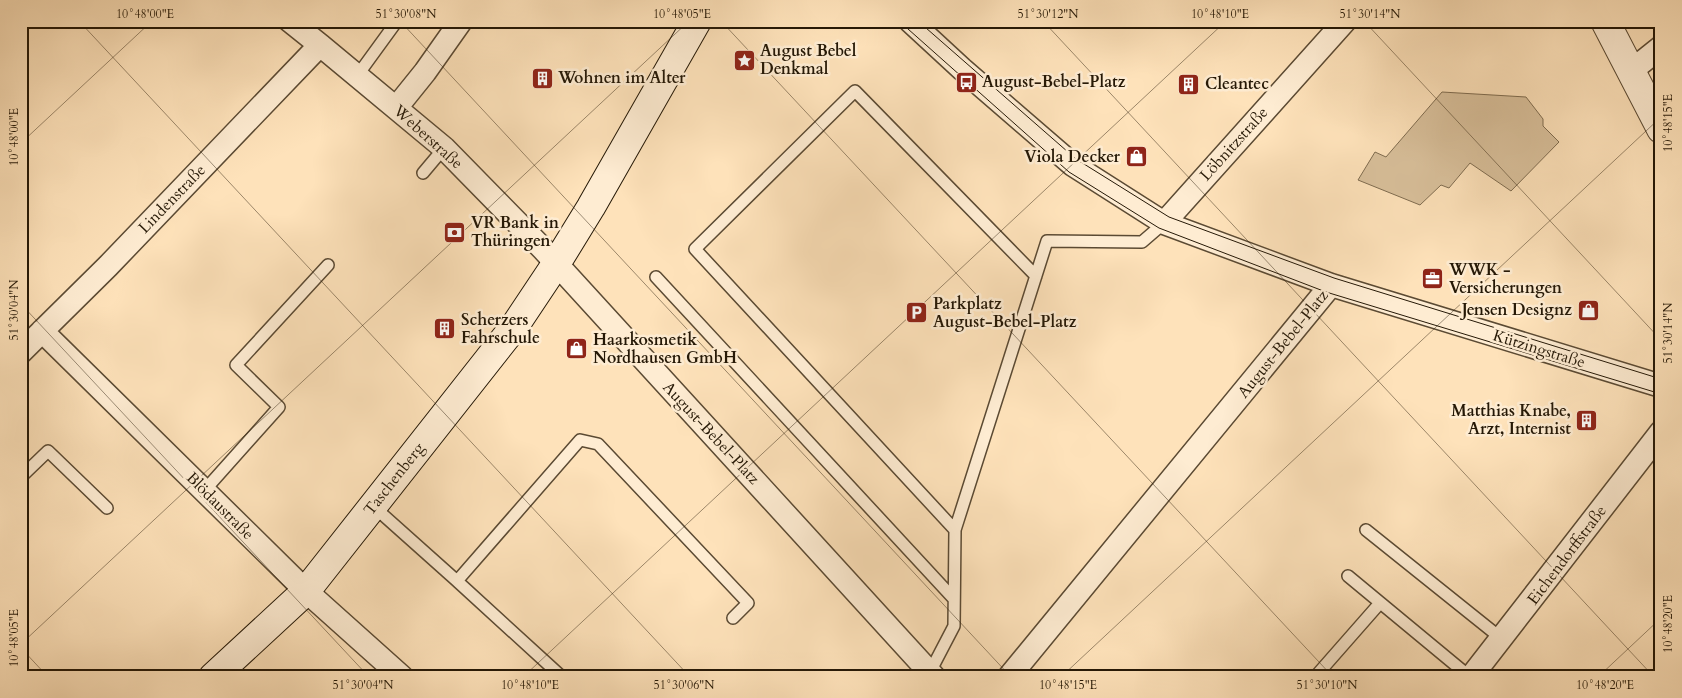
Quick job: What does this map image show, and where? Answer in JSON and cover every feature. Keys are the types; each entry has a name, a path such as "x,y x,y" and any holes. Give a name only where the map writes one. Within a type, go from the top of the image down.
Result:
{"main road":[{"path":"556,264 591,207 696,21"},
{"path":"1604,21 1661,129"},
{"name":"Taschenberg","path":"213,677 306,591 514,327 556,264"}],"street":[{"name":"Weberstraße","path":"290,21 444,148 556,264"},
{"path":"396,108 425,72 461,21"},
{"name":"August-Bebel-Platz","path":"910,21 962,70 1073,165 1164,223 1331,285 1009,677"},
{"name":"Löbnitzstraße","path":"1164,223 1345,21"},
{"name":"Lindenstraße","path":"21,352 108,266 320,45"},
{"path":"1631,71 1661,47"},
{"name":"August-Bebel-Platz","path":"556,264 932,674"},
{"name":"Kützingstraße","path":"1331,285 1661,386"},
{"name":"Blödaustraße","path":"42,331 306,591 402,677"},
{"name":"Eichendorffstraße","path":"1471,677 1661,432"}],"lane":[{"path":"357,76 397,21"},
{"path":"955,530 696,249 855,92 1036,276"},
{"path":"423,172 444,148"},
{"path":"932,674 954,626 955,530 1047,240 1142,242 1164,223"},
{"path":"204,491 279,406 236,366 328,265"},
{"path":"656,277 954,599"},
{"path":"457,581 580,440 598,444 748,603 733,618"},
{"path":"21,477 48,451 107,508"},
{"path":"373,506 562,677"},
{"path":"1366,530 1502,639"},
{"path":"1348,576 1471,677"},
{"path":"1315,677 1380,603"}],"shaded area":[{"path":"1442,92 1526,97 1543,119 1543,126 1559,142 1511,191 1470,163 1449,188 1441,185 1420,205 1358,180 1375,152 1386,157"}],"tram line":[{"path":"899,21 1069,172 1159,228 1326,292 1661,394"},
{"path":"918,21 1076,159 1169,217 1334,278 1661,379"}],"place":[{"name":"August Bebel Denkmal","path":"744,60"},
{"name":"Wohnen im Alter","path":"542,78"},
{"name":"August-Bebel-Platz","path":"966,82"},
{"name":"Cleantec","path":"1189,84"},
{"name":"Viola Decker","path":"1136,157"},
{"name":"VR Bank in Thüringen","path":"455,232"},
{"name":"WWK - Versicherungen","path":"1433,279"},
{"name":"Jensen Designz","path":"1588,310"},
{"name":"Parkplatz August-Bebel-Platz","path":"917,313"},
{"name":"Scherzers Fahrschule","path":"445,329"},
{"name":"Haarkosmetik Nordhausen GmbH","path":"577,349"},
{"name":"Matthias Knabe, Arzt, Internist","path":"1587,420"}]}
